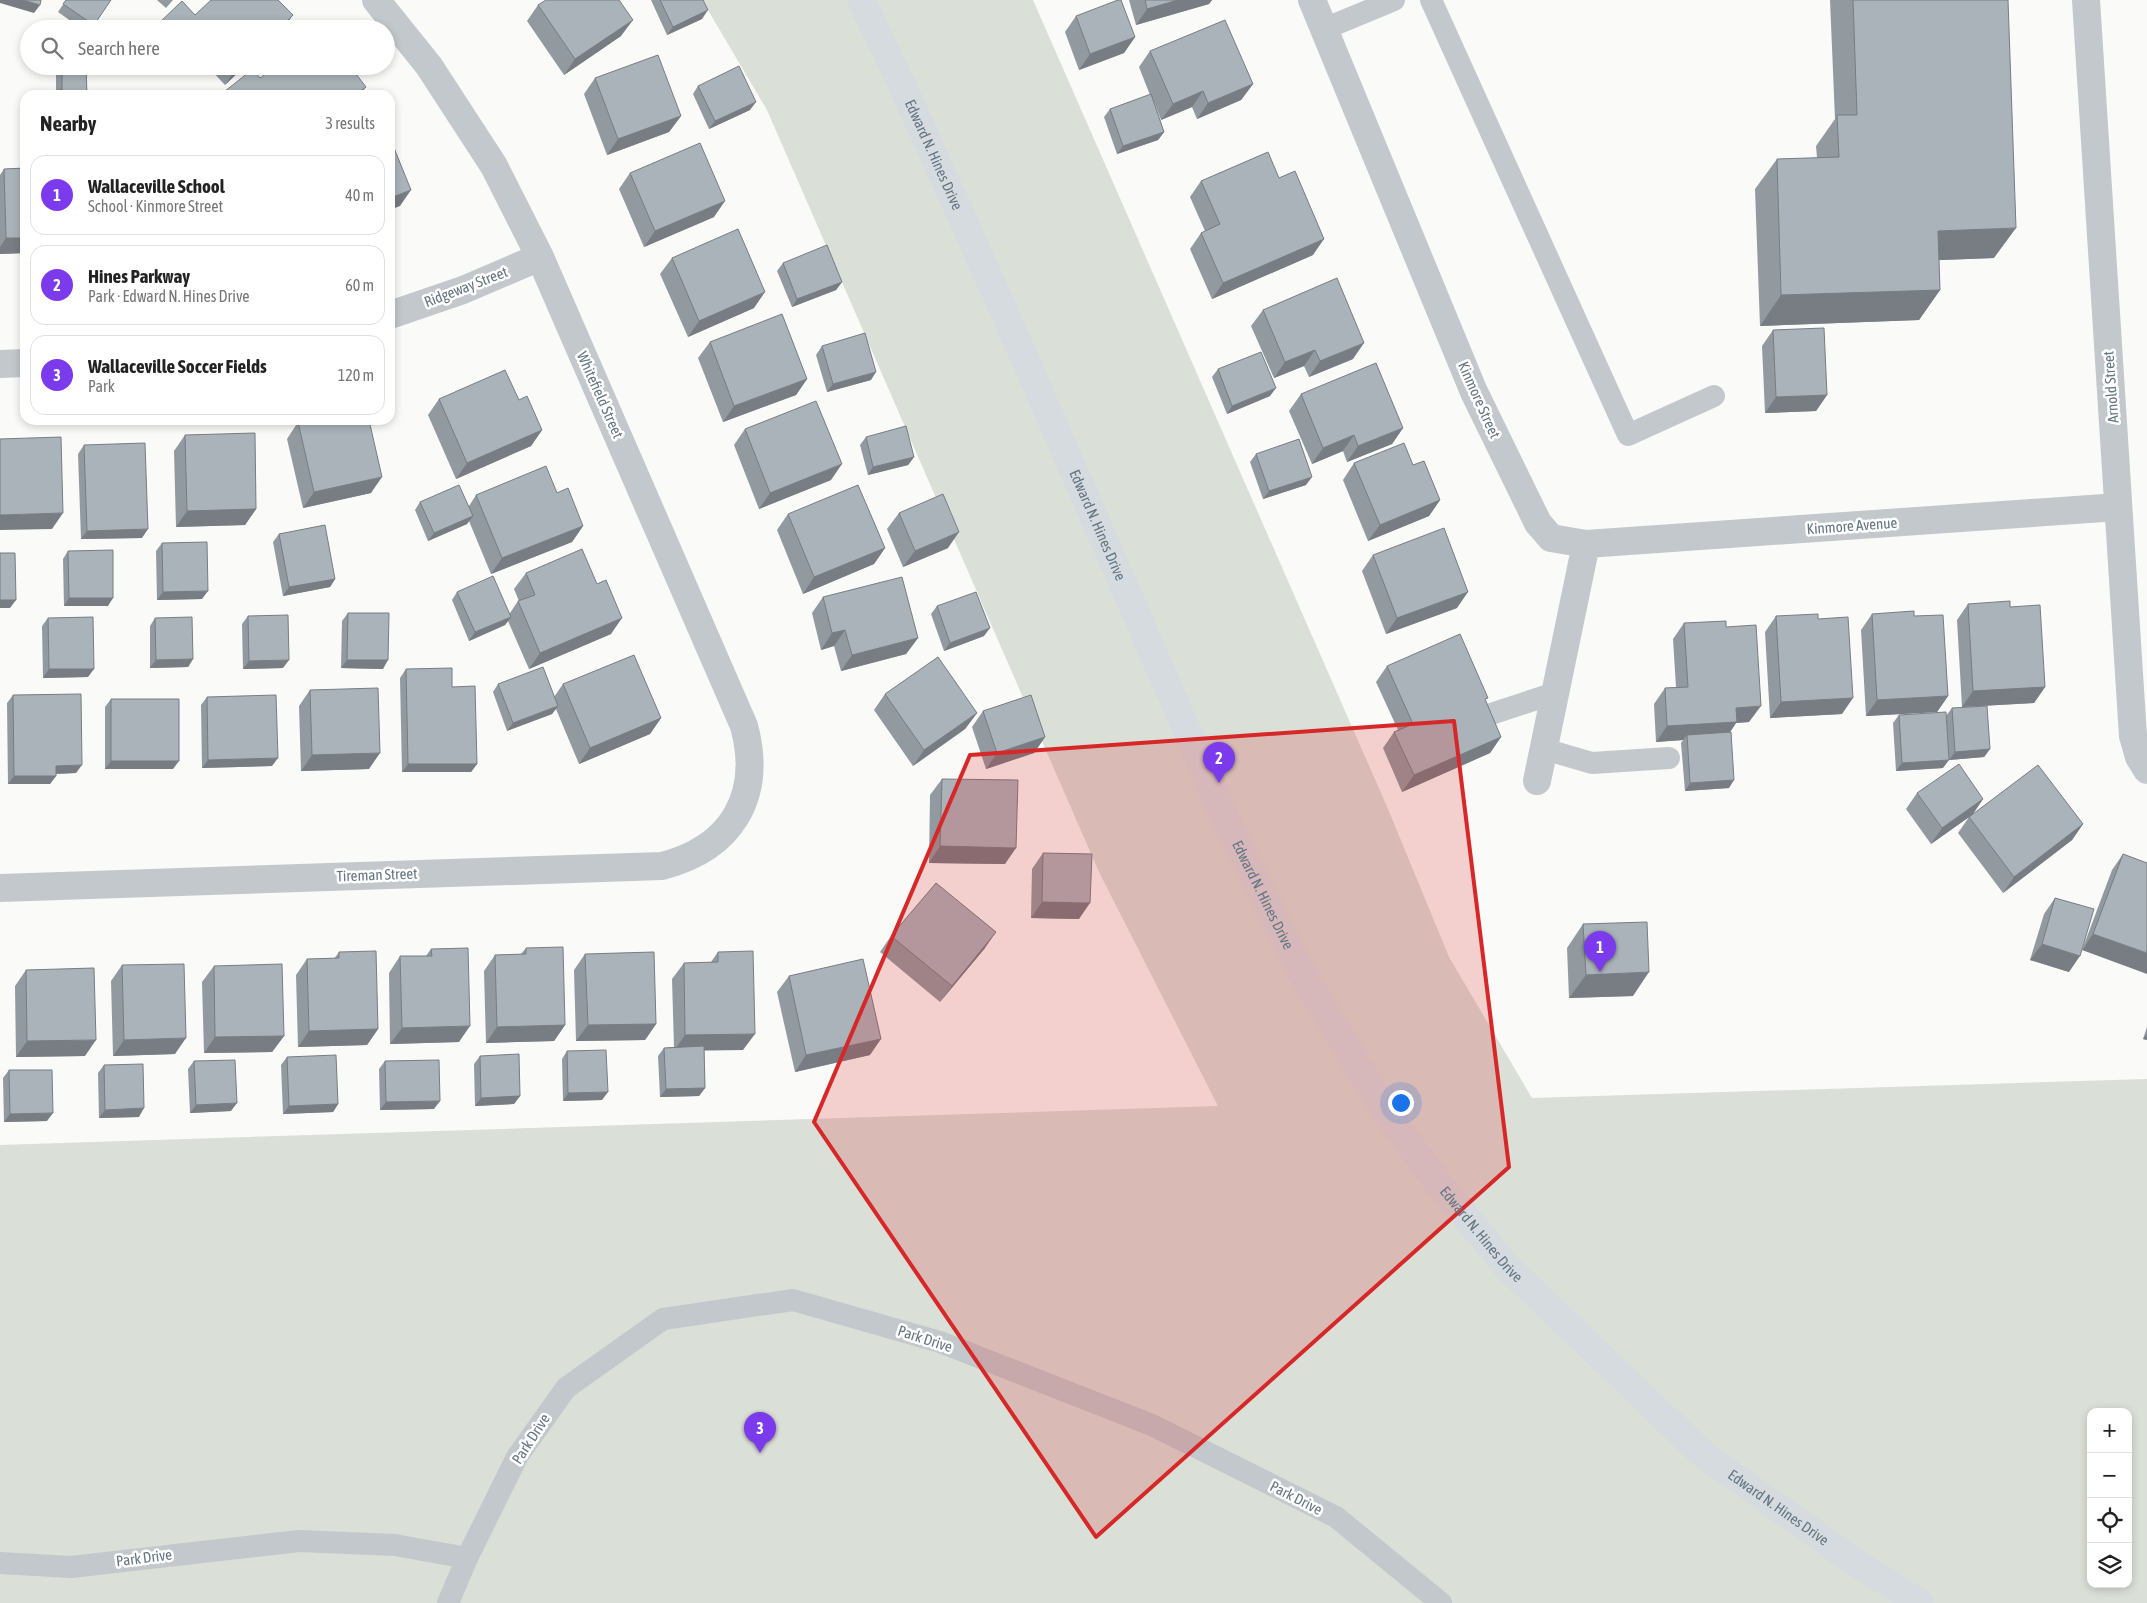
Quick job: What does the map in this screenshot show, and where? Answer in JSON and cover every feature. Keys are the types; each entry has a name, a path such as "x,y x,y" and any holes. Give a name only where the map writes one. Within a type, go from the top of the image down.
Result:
{"street":[{"name":"Whitefield Street","path":"376,0 392,20"},
{"name":"Edward N. Hines Drive","path":"861,0 903,87 1000,302 1229,827 1298,966 1384,1109 1435,1179 1508,1268 1704,1455 1855,1562 1920,1603"},
{"name":"Kinmore Street","path":"1312,0 1474,392 1538,523 1551,538 1586,544"},
{"name":"Arnold Street","path":"2086,0 2133,736 2139,757 2147,770"},
{"name":"Whitefield Street","path":"395,24 429,66 494,166 540,257 744,726 750,746 751,768 748,790 736,817"},
{"name":"Ridgeway Street","path":"395,313 463,290 540,257"},
{"path":"0,364 20,363"},
{"name":"Kinmore Avenue","path":"1586,544 2118,507"},
{"path":"1537,781 1586,544"},
{"name":"Tireman Street","path":"0,888 662,866 683,860 702,851 724,833 736,817"}],"lane":[{"path":"1324,29 1394,0"},
{"path":"1431,0 1628,435 1714,396"},
{"path":"1485,716 1555,693"},
{"path":"1544,748 1592,763 1669,758"},
{"name":"Park Drive","path":"448,1603 467,1558 518,1457 566,1388 663,1319 793,1300 940,1342 1152,1425 1336,1517 1441,1603"},
{"name":"Park Drive","path":"0,1563 71,1567 299,1541 395,1545 467,1558"}],"highlighted area":[{"path":"1454,721 1509,1167 1096,1537 814,1122 970,755"}],"shaded area":[{"path":"702,0 1033,0 1388,809 1449,957 1532,1098 2147,1079 2147,1603 0,1603 0,1145 1218,1106 1099,872 767,110"}],"building":[{"path":"23,0 41,0 40,5"},
{"path":"66,0 111,0 97,20 87,20 63,4"},
{"path":"211,0 278,0 293,15 288,20 162,20 182,1 195,15"},
{"path":"546,0 619,0 633,20 575,59 538,5"},
{"path":"660,0 703,0 708,10 673,27"},
{"path":"1121,0 1135,37 1090,54 1076,16"},
{"path":"1145,0 1178,0 1147,9"},
{"path":"1853,0 2008,0 2016,228 1938,231 1940,290 1781,295 1777,159 1839,157 1837,115 1857,115"},
{"path":"1225,20 1253,84 1208,103 1203,91 1173,104 1150,51"},
{"path":"658,55 681,116 618,139 595,78"},
{"path":"739,66 756,102 715,121 698,86"},
{"path":"62,75 86,75 87,90 62,90"},
{"path":"245,75 258,75 260,78 264,75 357,75 366,87 362,90 226,90"},
{"path":"1151,94 1164,132 1123,146 1110,109"},
{"path":"700,143 725,201 655,231 630,173"},
{"path":"395,150 411,190 395,196"},
{"path":"1268,152 1279,178 1295,171 1324,239 1223,283 1201,233 1220,224 1201,181"},
{"path":"20,168 20,238 6,238 4,169"},
{"path":"738,229 765,292 699,321 672,258"},
{"path":"827,245 842,282 797,299 783,263"},
{"path":"1337,278 1364,343 1320,361 1315,350 1285,362 1263,310"},
{"path":"782,314 807,379 734,406 710,342"},
{"path":"1824,328 1827,395 1776,397 1773,330"},
{"path":"865,333 876,372 833,384 822,346"},
{"path":"1261,352 1276,388 1232,406 1218,369"},
{"path":"1376,363 1403,428 1358,446 1354,435 1323,448 1301,394"},
{"path":"505,370 519,400 527,396 542,430 467,463 439,399"},
{"path":"816,401 842,464 770,493 745,429"},
{"path":"299,425 370,425 382,477 314,492"},
{"path":"906,426 914,457 873,467 866,437"},
{"path":"255,433 256,509 187,511 185,435"},
{"path":"61,437 63,513 0,515 0,439"},
{"path":"1299,439 1312,477 1269,491 1256,454"},
{"path":"145,443 148,529 87,531 84,445"},
{"path":"1404,443 1413,465 1424,461 1440,500 1380,525 1354,463"},
{"path":"546,466 557,493 568,488 583,526 502,558 476,495"},
{"path":"459,485 473,516 434,533 420,502"},
{"path":"858,485 885,548 814,577 788,514"},
{"path":"943,494 959,532 915,551 899,513"},
{"path":"325,525 335,579 289,587 279,534"},
{"path":"1444,528 1468,592 1397,618 1373,555"},
{"path":"207,542 208,591 163,592 162,543"},
{"path":"582,549 597,584 606,580 622,618 540,653 518,601 535,595 526,573"},
{"path":"113,550 113,598 69,598 68,551"},
{"path":"0,553 15,553 16,600 0,600"},
{"path":"493,576 511,617 475,632 457,592"},
{"path":"902,577 918,638 852,655 845,630 832,633 823,597"},
{"path":"976,592 990,628 950,643 937,606"},
{"path":"2010,601 2010,607 2040,605 2045,687 1973,691 1968,604"},
{"path":"1914,611 1914,616 1943,615 1948,696 1877,700 1872,614"},
{"path":"348,613 389,613 388,660 347,660"},
{"path":"1818,614 1818,619 1848,617 1853,698 1781,702 1776,616"},
{"path":"288,615 289,660 249,661 248,616"},
{"path":"93,617 94,669 49,669 48,618"},
{"path":"192,617 193,659 156,660 155,618"},
{"path":"1726,621 1726,627 1756,625 1761,706 1736,708 1737,722 1667,726 1665,688 1688,687 1684,623"},
{"path":"1460,634 1488,698 1485,699 1501,737 1414,775 1394,732 1413,724 1387,666"},
{"path":"634,655 661,718 590,748 563,684"},
{"path":"938,657 977,713 924,750 885,694"},
{"path":"543,667 558,706 513,723 498,684"},
{"path":"452,668 452,687 475,686 477,764 408,764 406,669"},
{"path":"378,688 380,753 312,755 310,690"},
{"path":"81,694 82,765 56,766 56,776 14,776 13,695"},
{"path":"276,695 278,758 208,760 207,697"},
{"path":"1031,695 1045,737 997,753 983,711"},
{"path":"111,699 179,699 179,761 111,761"},
{"path":"1987,706 1990,749 1955,752 1952,708"},
{"path":"1946,712 1949,760 1902,763 1899,715"},
{"path":"1731,732 1734,780 1690,783 1687,735"},
{"path":"1959,764 1983,799 1942,828 1917,793"},
{"path":"2038,765 2083,824 2014,877 1969,817"},
{"path":"942,779 1018,780 1016,848 940,846"},
{"path":"1043,853 1092,854 1090,903 1042,902"},
{"path":"2123,854 2147,863 2147,953 2093,934"},
{"path":"936,883 996,932 952,986 891,936"},
{"path":"2055,898 2094,909 2080,956 2042,944"},
{"path":"1647,922 1649,972 1586,975 1583,924"},
{"path":"563,947 565,1025 497,1027 495,955 526,954 526,948"},
{"path":"468,948 470,1026 402,1028 400,956 432,956 431,949"},
{"path":"376,951 378,1029 309,1031 307,959 339,958 339,952"},
{"path":"753,951 755,1034 685,1035 684,963 718,962 718,952"},
{"path":"654,952 656,1024 588,1025 585,954"},
{"path":"863,959 881,1039 806,1055 789,976"},
{"path":"184,964 186,1038 124,1040 122,965"},
{"path":"282,964 284,1036 215,1037 214,966"},
{"path":"94,968 96,1040 27,1041 26,970"},
{"path":"704,1046 705,1088 666,1089 664,1048"},
{"path":"606,1050 608,1092 568,1093 567,1051"},
{"path":"519,1054 520,1096 481,1098 480,1056"},
{"path":"336,1055 338,1104 289,1106 287,1057"},
{"path":"235,1060 237,1103 196,1105 194,1061"},
{"path":"439,1060 440,1101 386,1102 385,1061"},
{"path":"143,1064 144,1108 105,1110 104,1065"},
{"path":"9,1070 52,1070 53,1113 10,1114"}],"place":[{"name":"Hines Parkway","path":"1219,783"},
{"name":"Wallaceville School","path":"1600,972"},
{"name":"Wallaceville Soccer Fields","path":"760,1453"}]}
